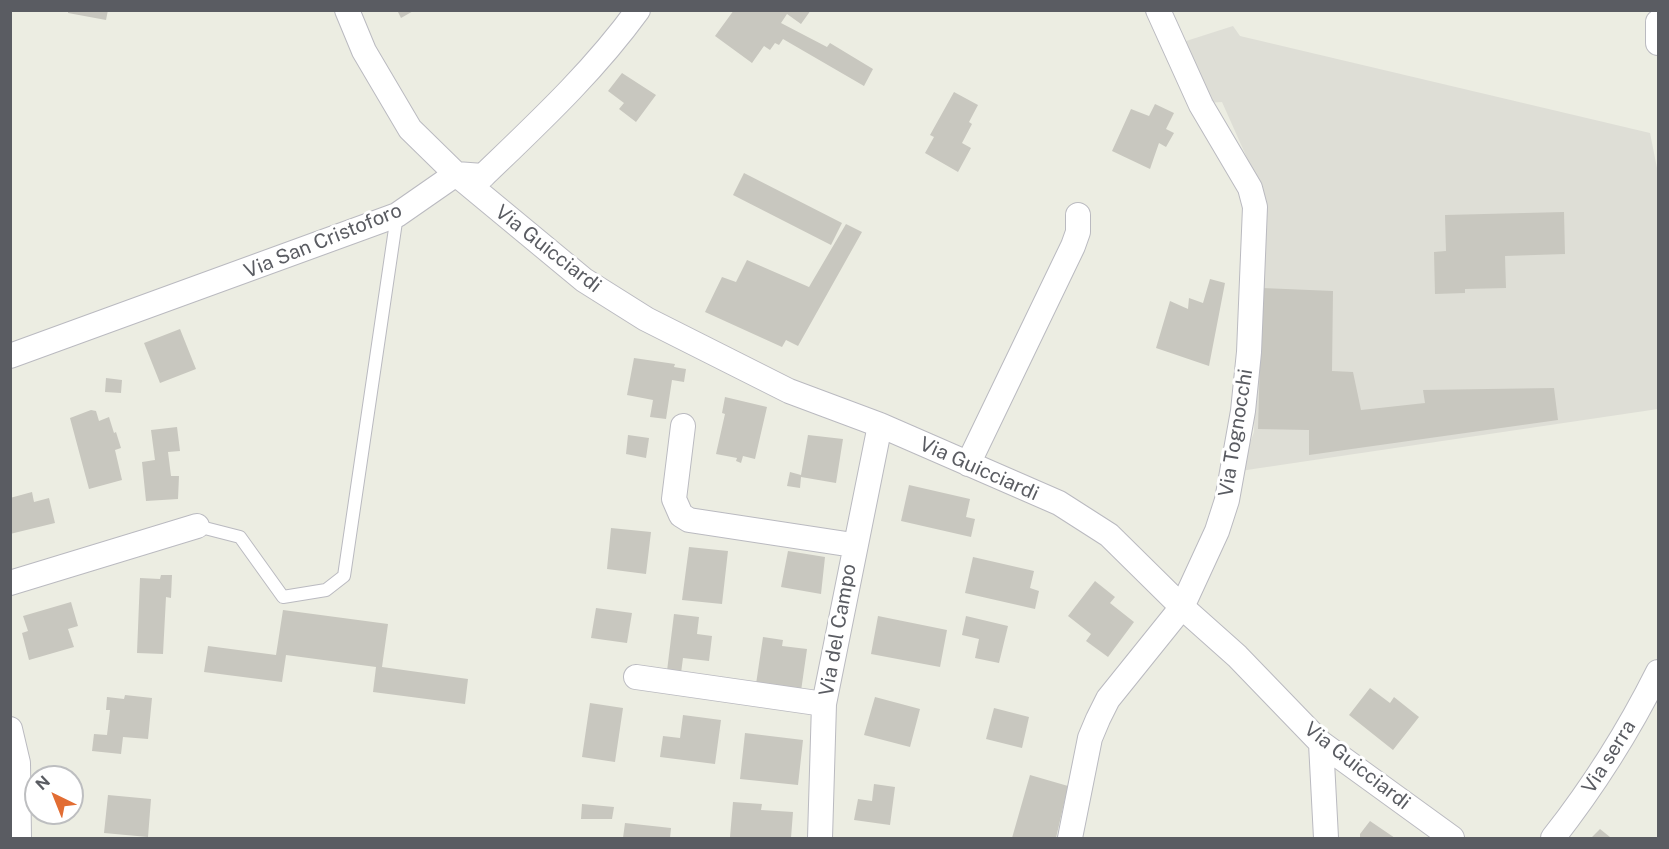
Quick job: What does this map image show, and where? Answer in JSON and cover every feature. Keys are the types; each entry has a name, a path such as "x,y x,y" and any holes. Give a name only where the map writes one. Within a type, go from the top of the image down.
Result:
{"street":[{"name":"Via Guicciardi","path":"347,10 364,51 410,129 456,174 584,280 646,319 789,391 880,425 1059,503 1109,535 1182,607 1237,656 1321,743 1452,838"},
{"path":"456,174 483,176 570,92 614,43 638,10"},
{"name":"Via Tognocchi","path":"1070,838 1090,738 1098,719 1108,699 1182,607 1217,531 1227,500 1243,411 1249,352 1255,207 1250,188 1201,105 1158,10"},
{"path":"1659,22 1659,43"},
{"name":"Via San Cristoforo","path":"10,356 398,215 456,174"},
{"path":"968,464 1073,246 1078,215"},
{"name":"Via del Campo","path":"820,838 824,704 854,545 880,425"},
{"path":"683,426 674,499 681,515 689,520 854,545"},
{"path":"10,583 197,526"},
{"name":"Via serra","path":"1553,838 1579,804 1659,672"},
{"path":"636,677 824,704"},
{"path":"10,729 18,763 19,838"},
{"path":"1321,743 1326,838"}],"lane":[{"path":"197,526 240,537 283,597 326,591 344,576 398,215"}],"shaded area":[{"path":"1233,26 1240,36 1650,133 1658,173 1658,409 1240,471 1254,432 1260,187 1222,102 1207,103 1183,42"}],"building":[{"path":"68,10 108,10 106,20 68,13"},
{"path":"397,10 415,10 401,18"},
{"path":"734,10 811,10 801,24 787,14 781,23 827,47 830,43 873,69 864,86 783,39 779,45 775,43 770,50 764,46 752,63 715,36"},
{"path":"622,73 656,95 636,122 619,109 624,103 608,91"},
{"path":"954,92 978,105 969,122 972,124 962,143 971,148 958,172 925,153 934,137 930,135"},
{"path":"1155,104 1174,113 1166,129 1174,133 1166,147 1159,143 1150,169 1112,151 1131,109 1149,116"},
{"path":"744,173 842,223 831,245 733,195"},
{"path":"1564,212 1565,254 1505,256 1506,288 1465,289 1465,293 1435,294 1434,252 1446,251 1445,215"},
{"path":"846,224 862,232 798,346 786,340 782,347 705,312 722,277 736,282 747,260 809,287"},
{"path":"1210,279 1225,283 1209,366 1156,348 1170,301 1188,309 1189,298 1203,303"},
{"path":"1262,288 1333,291 1332,371 1353,372 1361,410 1425,403 1423,390 1554,388 1558,420 1309,455 1309,430 1258,429"},
{"path":"180,329 196,369 160,383 144,343"},
{"path":"634,358 675,364 674,367 686,369 684,382 672,380 666,419 650,417 653,400 627,395"},
{"path":"106,378 122,380 121,393 105,392"},
{"path":"725,397 767,407 755,459 743,456 741,463 736,461 737,458 716,454 725,414 722,413"},
{"path":"91,410 96,411 99,421 109,417 114,433 116,432 121,448 115,450 122,480 89,489 70,418"},
{"path":"177,427 180,451 168,452 171,476 179,476 178,499 146,501 142,462 155,460 151,430"},
{"path":"628,435 649,438 646,458 626,454"},
{"path":"808,435 843,439 836,483 801,477 800,488 787,486 790,472 801,475"},
{"path":"909,485 970,499 966,517 975,519 971,537 901,521"},
{"path":"32,492 34,502 49,498 55,523 10,534 10,498"},
{"path":"611,528 651,532 646,574 607,569"},
{"path":"689,547 728,551 722,604 682,600"},
{"path":"788,551 825,557 821,594 781,587"},
{"path":"973,557 1034,571 1030,588 1039,591 1035,609 965,593"},
{"path":"161,575 172,575 171,598 166,597 163,654 137,653 140,578 160,579"},
{"path":"1095,581 1115,597 1110,603 1134,622 1108,657 1086,641 1091,634 1068,616"},
{"path":"71,602 78,626 68,629 74,647 29,660 22,633 28,631 23,616"},
{"path":"596,608 632,613 627,643 591,638"},
{"path":"283,610 388,624 382,667 468,679 465,704 373,692 376,667 286,655 282,682 204,672 208,646 276,655"},
{"path":"674,614 699,617 697,634 712,636 709,661 683,658 681,673 667,671"},
{"path":"878,616 947,630 940,667 871,654"},
{"path":"966,616 1008,626 999,663 975,658 979,639 962,635"},
{"path":"763,637 783,640 782,646 807,649 801,691 756,684"},
{"path":"1370,688 1390,703 1394,697 1419,717 1393,750 1349,715"},
{"path":"125,695 152,698 148,739 123,737 121,754 92,751 94,734 107,735 110,710 106,710 107,697 124,699"},
{"path":"875,697 920,709 910,747 864,735"},
{"path":"590,703 623,708 615,762 582,757"},
{"path":"994,708 1029,717 1022,748 986,739"},
{"path":"683,715 721,720 715,764 660,757 663,736 680,738"},
{"path":"745,733 803,740 798,785 740,779"},
{"path":"1030,775 1068,786 1056,838 1012,838"},
{"path":"874,784 895,787 890,825 854,820 858,799 872,801"},
{"path":"108,795 151,799 148,837 104,833"},
{"path":"733,802 762,804 761,810 793,812 791,838 730,837"},
{"path":"582,804 614,807 612,819 581,819"},
{"path":"1370,821 1395,838 1360,838 1360,834"},
{"path":"625,823 671,828 670,838 623,838"},
{"path":"1600,829 1610,837 1591,838"}]}
